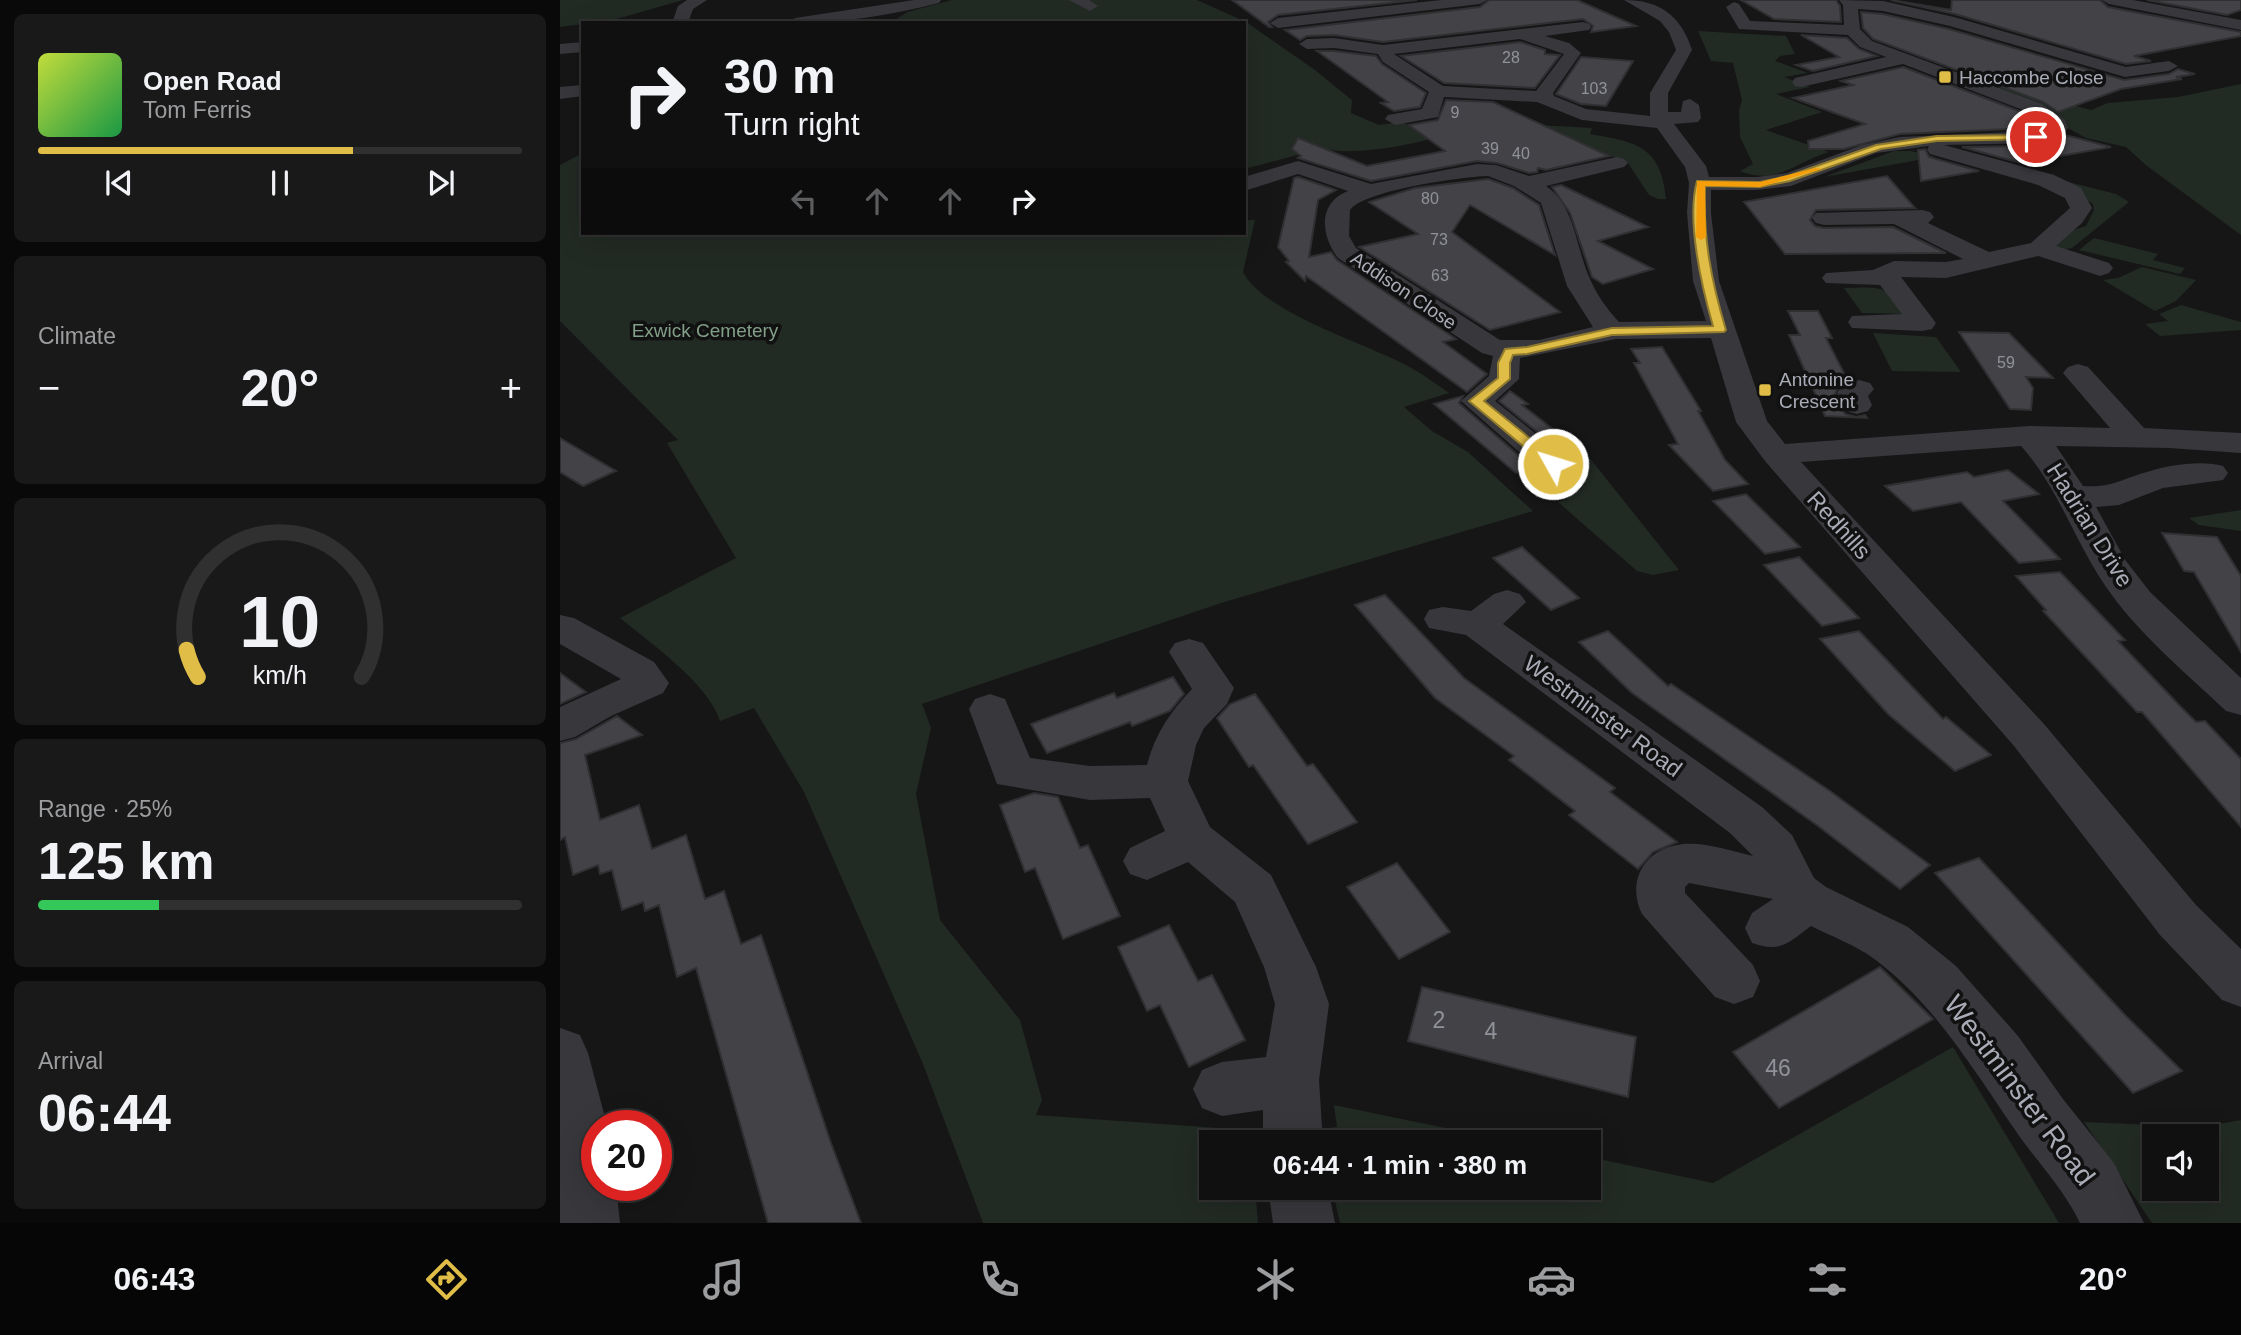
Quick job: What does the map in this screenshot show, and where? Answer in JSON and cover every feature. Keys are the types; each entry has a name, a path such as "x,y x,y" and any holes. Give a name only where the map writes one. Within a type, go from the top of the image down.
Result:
{"street":[{"path":"681,21 687,6 700,0"},
{"path":"824,21 883,17 934,0"},
{"path":"1278,23 1480,0"},
{"path":"1631,0 1654,9 1668,20 1681,38 1684,50 1659,93 1661,120"},
{"path":"2109,0 2241,25"},
{"path":"1734,7 1745,26 1883,6 1954,22 2125,72 2169,66"},
{"path":"1700,183 1760,184 1790,179 1879,147 1916,141 2036,137 2055,132 2058,124 2035,108 1866,44 1847,12"},
{"path":"1307,44 1334,43 1383,50 1548,34 1583,27"},
{"path":"1509,36 1553,43 1573,53 1544,93 1545,98"},
{"path":"560,49 581,47"},
{"path":"1383,50 1389,58 1439,91 1545,98 1582,114 1661,120 1692,118 1690,105"},
{"path":"1801,82 1901,59"},
{"path":"560,93 581,90"},
{"path":"1395,119 1431,113 1433,100 1439,91"},
{"name":"Redhills","path":"1661,120 1690,157 1700,183 1699,213 1706,281 1752,422 1776,454 2029,735 2178,920 2241,984"},
{"path":"1862,321 1922,323 1884,272 1894,269 1946,270 2039,248 2074,218 2081,208 2073,193 2046,180 1952,156 1916,141"},
{"path":"1246,183 1336,156"},
{"path":"1524,184 1617,163"},
{"path":"1298,167 1370,191"},
{"name":"Addison Close","path":"1612,331 1595,315 1547,219 1551,200 1524,184 1496,171 1470,170 1370,191 1341,203 1338,239 1341,246 1373,271 1492,347 1527,351 1612,331 1720,330"},
{"path":"1824,218 1911,218 1987,261"},
{"path":"2039,248 2100,268"},
{"path":"1835,278 1887,276"},
{"path":"1509,351 1504,363 1504,379 1476,401 1553,464"},
{"path":"2078,373 2135,437"},
{"path":"1860,404 1882,446"},
{"path":"1776,454 2029,436 2135,437 2241,443"},
{"name":"Hadrian Drive","path":"2029,436 2075,495 2108,561 2124,585 2167,632 2241,701"},
{"path":"2075,495 2107,498 2157,479 2211,473"},
{"name":"Westminster Road","path":"1476,615 1746,820 1774,848 1790,904 1890,942 1937,982 1998,1054 2042,1119 2093,1184 2113,1223"},
{"path":"560,627 640,672 648,683 596,706 560,726"},
{"path":"1189,652 1213,688 1212,694 1187,720 1174,745 1165,781 1192,839 1254,889 1290,967 1302,1004 1291,1080 1293,1130"},
{"path":"990,709 1013,772 1061,781 1090,783 1165,781"},
{"path":"1147,861 1192,839"},
{"path":"1734,981 1660,900 1660,880 1679,863 1704,865 1790,904"},
{"path":"560,1053 582,1144 589,1223"},
{"path":"1222,1089 1291,1080"},
{"path":"1300,1200 1304,1223"}],"green space":[{"path":"560,0 683,0 613,20 581,21 581,24 560,27"},
{"path":"952,0 1197,0 1244,21 894,21 907,12"},
{"path":"1246,22 1315,70 1352,100 1351,113 1379,125 1403,122 1409,126 1451,120 1592,128 1590,134 1633,144 1652,157 1659,168 1666,199 1649,195 1628,163 1586,146 1438,136 1381,149 1348,151 1324,148 1246,168"},
{"path":"1698,31 1786,36 1795,54 1780,56 1775,61 1808,73 1784,77 1810,87 1776,94 1822,112 1766,130 1829,152 1775,174 1753,175 1740,171 1753,164 1740,137 1739,110 1742,100 1733,63 1711,61"},
{"path":"1981,81 2091,110 2108,103 2178,97 2241,84 2241,235 2147,166 2126,147 2086,138"},
{"path":"1894,151 1911,151 1935,157 1824,177"},
{"name":"Exwick Cemetery","path":"581,154 581,235 1246,235 1246,220 1255,220 1243,272 1255,287 1273,302 1296,315 1394,359 1449,393 1404,407 1432,431 1468,452 1533,511 1221,603 922,704 931,728 916,794 940,920 1020,1020 1042,1100 1036,1115 1232,1129 1199,1130 1199,1200 1256,1200 1258,1223 983,1223 923,1064 804,792 754,708 720,721 704,692 691,678 620,618 736,558 667,443 678,440 560,321 560,165"},
{"path":"2053,178 2116,194 2129,202 2072,248 2063,250 2055,246 2067,232 2086,226 2094,210 2093,204"},
{"path":"2094,238 2158,254 2153,260 2185,268 2180,274 2079,250"},
{"path":"2142,267 2196,280 2176,301 2155,311 2103,280 2118,278"},
{"path":"1844,288 1881,289 1893,297 1908,314 1862,313"},
{"path":"2181,305 2241,322 2241,330 2160,336 2145,324 2168,321 2159,314"},
{"path":"1873,333 1936,337 1961,372 1892,371"},
{"path":"1588,456 1679,570 1653,575 1637,571 1558,502 1568,499 1538,476 1553,473 1561,464"},
{"path":"2241,510 2241,531 2199,525 2189,518"},
{"path":"1953,1047 2059,1223 1340,1223 1335,1200 1601,1200 1601,1160 1713,1183"},
{"path":"1334,1105 1455,1130 1321,1129 1337,1127"},
{"path":"2241,1120 2241,1223 2152,1223 2084,1122 2142,1124 2142,1201 2219,1201 2219,1124"}],"building":[{"path":"1232,0 1417,0 1278,15 1268,22 1272,27 1269,27"},
{"path":"1489,0 1577,0 1636,26 1591,32 1593,26 1583,19 1383,42 1334,35 1307,36 1300,40 1285,30 1480,7"},
{"path":"1741,0 1836,0 1840,6 1841,22 1774,19"},
{"path":"1891,0 1951,10 1952,0 2100,0 2108,7 2241,32 2241,36 2134,56 2151,61 2126,64 1955,14"},
{"path":"2147,0 2241,0 2241,10 2227,15"},
{"path":"1861,12 1883,14 1949,29 2124,80 2169,74 2178,69 2195,74 2176,77 2182,79 2121,89 2058,112 2043,102 1873,39 1863,28"},
{"path":"1801,35 1847,38 1859,49 1877,56 1813,71 1796,65 1839,57"},
{"path":"1520,42 1545,50 1545,54 1560,55 1535,88 1444,83 1401,56"},
{"path":"1317,51 1376,56 1382,64 1426,93 1420,107 1394,111 1381,103 1388,102"},
{"path":"1581,57 1633,61 1606,106 1581,104 1556,94"},
{"path":"1903,67 2027,114 2035,120 2022,124 2036,128 1900,134 1844,149 1809,149 1808,141 1865,124 1793,98 1853,85 1841,81"},
{"path":"1446,100 1493,102 1609,156 1546,170 1538,168 1537,172 1529,173 1497,163 1477,161 1371,181 1298,158 1301,156 1292,149 1298,138 1367,166 1445,151 1409,125 1438,120"},
{"path":"2065,135 2111,147 2021,163 1962,147 2037,146"},
{"path":"1925,149 1929,157 1979,171 1921,181 1918,150"},
{"path":"1887,176 1915,208 1816,210 1810,220 1815,226 1824,228 1893,227 1946,253 1785,254 1744,202"},
{"path":"1294,178 1336,190 1318,200 1309,257 1331,252 1337,260 1456,339 1443,342 1487,374 1467,392 1306,276 1305,281 1286,262 1289,261 1278,247"},
{"path":"1488,179 1513,188 1539,205 1555,255 1470,205 1452,232 1560,312 1490,330 1359,247 1418,234 1369,202 1415,188"},
{"path":"1561,185 1648,227 1598,241 1653,269 1603,284 1592,277 1570,213 1552,187"},
{"path":"1788,311 1818,311 1832,338 1826,338 1848,381 1839,386 1835,394 1845,414 1856,417 1865,415 1867,418 1825,416 1789,335 1800,335"},
{"path":"1959,332 2009,333 2053,378 2026,377 2033,388 2031,410 2010,409"},
{"path":"1662,347 1701,411 1698,411 1725,460 1748,484 1713,491 1669,445 1678,444 1634,363 1640,363 1631,349"},
{"path":"1510,391 1528,404 1522,405 1582,452 1568,457 1499,401"},
{"path":"1463,396 1459,403 1533,468 1516,473 1434,404"},
{"path":"560,438 616,471 583,486 560,472"},
{"path":"2008,470 2039,494 2003,501 2060,559 2019,563 1961,502 1913,511 1885,486 1967,472 1974,477"},
{"path":"1746,494 1800,547 1765,554 1713,501"},
{"path":"2162,533 2217,537 2241,576 2241,652 2194,572 2184,571"},
{"path":"1522,547 1579,598 1551,610 1493,558"},
{"path":"1799,557 1859,618 1822,626 1764,565"},
{"path":"2060,572 2125,640 2118,641 2181,707 2196,722 2205,721 2241,759 2241,827 2142,712 2137,712 2043,611 2046,610 2016,576"},
{"path":"1385,595 1464,678 1615,788 1610,792 1677,842 1653,852 1638,869 1569,815 1575,811 1509,760 1514,756 1435,698 1355,605"},
{"path":"1608,631 1668,686 1671,684 1830,791 1930,865 1900,889 1818,826 1632,693 1579,642"},
{"path":"1859,631 1943,719 1946,717 1991,755 1955,771 1888,714 1820,639"},
{"path":"560,673 586,692 560,704"},
{"path":"1173,677 1184,694 1170,711 1132,726 1130,722 1047,753 1031,724 1114,693 1117,698"},
{"path":"1255,694 1307,766 1313,764 1357,822 1308,844 1253,765 1249,767 1217,718 1230,704"},
{"path":"617,716 642,735 585,755 600,820 639,805 652,849 686,835 705,899 724,891 741,944 761,935 861,1223 768,1223 696,968 677,977 659,905 645,911 643,902 622,910 612,870 600,874 598,865 573,875 565,837 560,840 560,743 576,739"},
{"path":"1034,793 1058,797 1080,848 1088,845 1120,916 1063,939 1035,868 1025,872 1000,805"},
{"path":"1979,858 2125,1015 2182,1071 2133,1093 1935,873"},
{"path":"1397,863 1450,932 1399,959 1347,887"},
{"path":"1169,925 1198,981 1212,975 1245,1040 1189,1067 1160,1005 1147,1011 1118,947"},
{"path":"1880,967 1933,1019 1779,1108 1733,1052"},
{"path":"1422,987 1636,1037 1628,1097 1408,1041"}],"slow traffic":[{"path":"1701,237 1700,183 1760,184 1790,179 1818,169"}],"place":[{"name":"Haccombe Close","path":"1945,77"},
{"name":"Antonine Crescent","path":"1765,390"}],"route":[{"path":"1553,464 1476,401 1504,379 1504,363 1509,351 1527,351 1612,331 1720,330 1706,281 1699,213 1700,183 1760,184 1790,179 1842,158 1879,147 1937,138 2036,137"}]}
